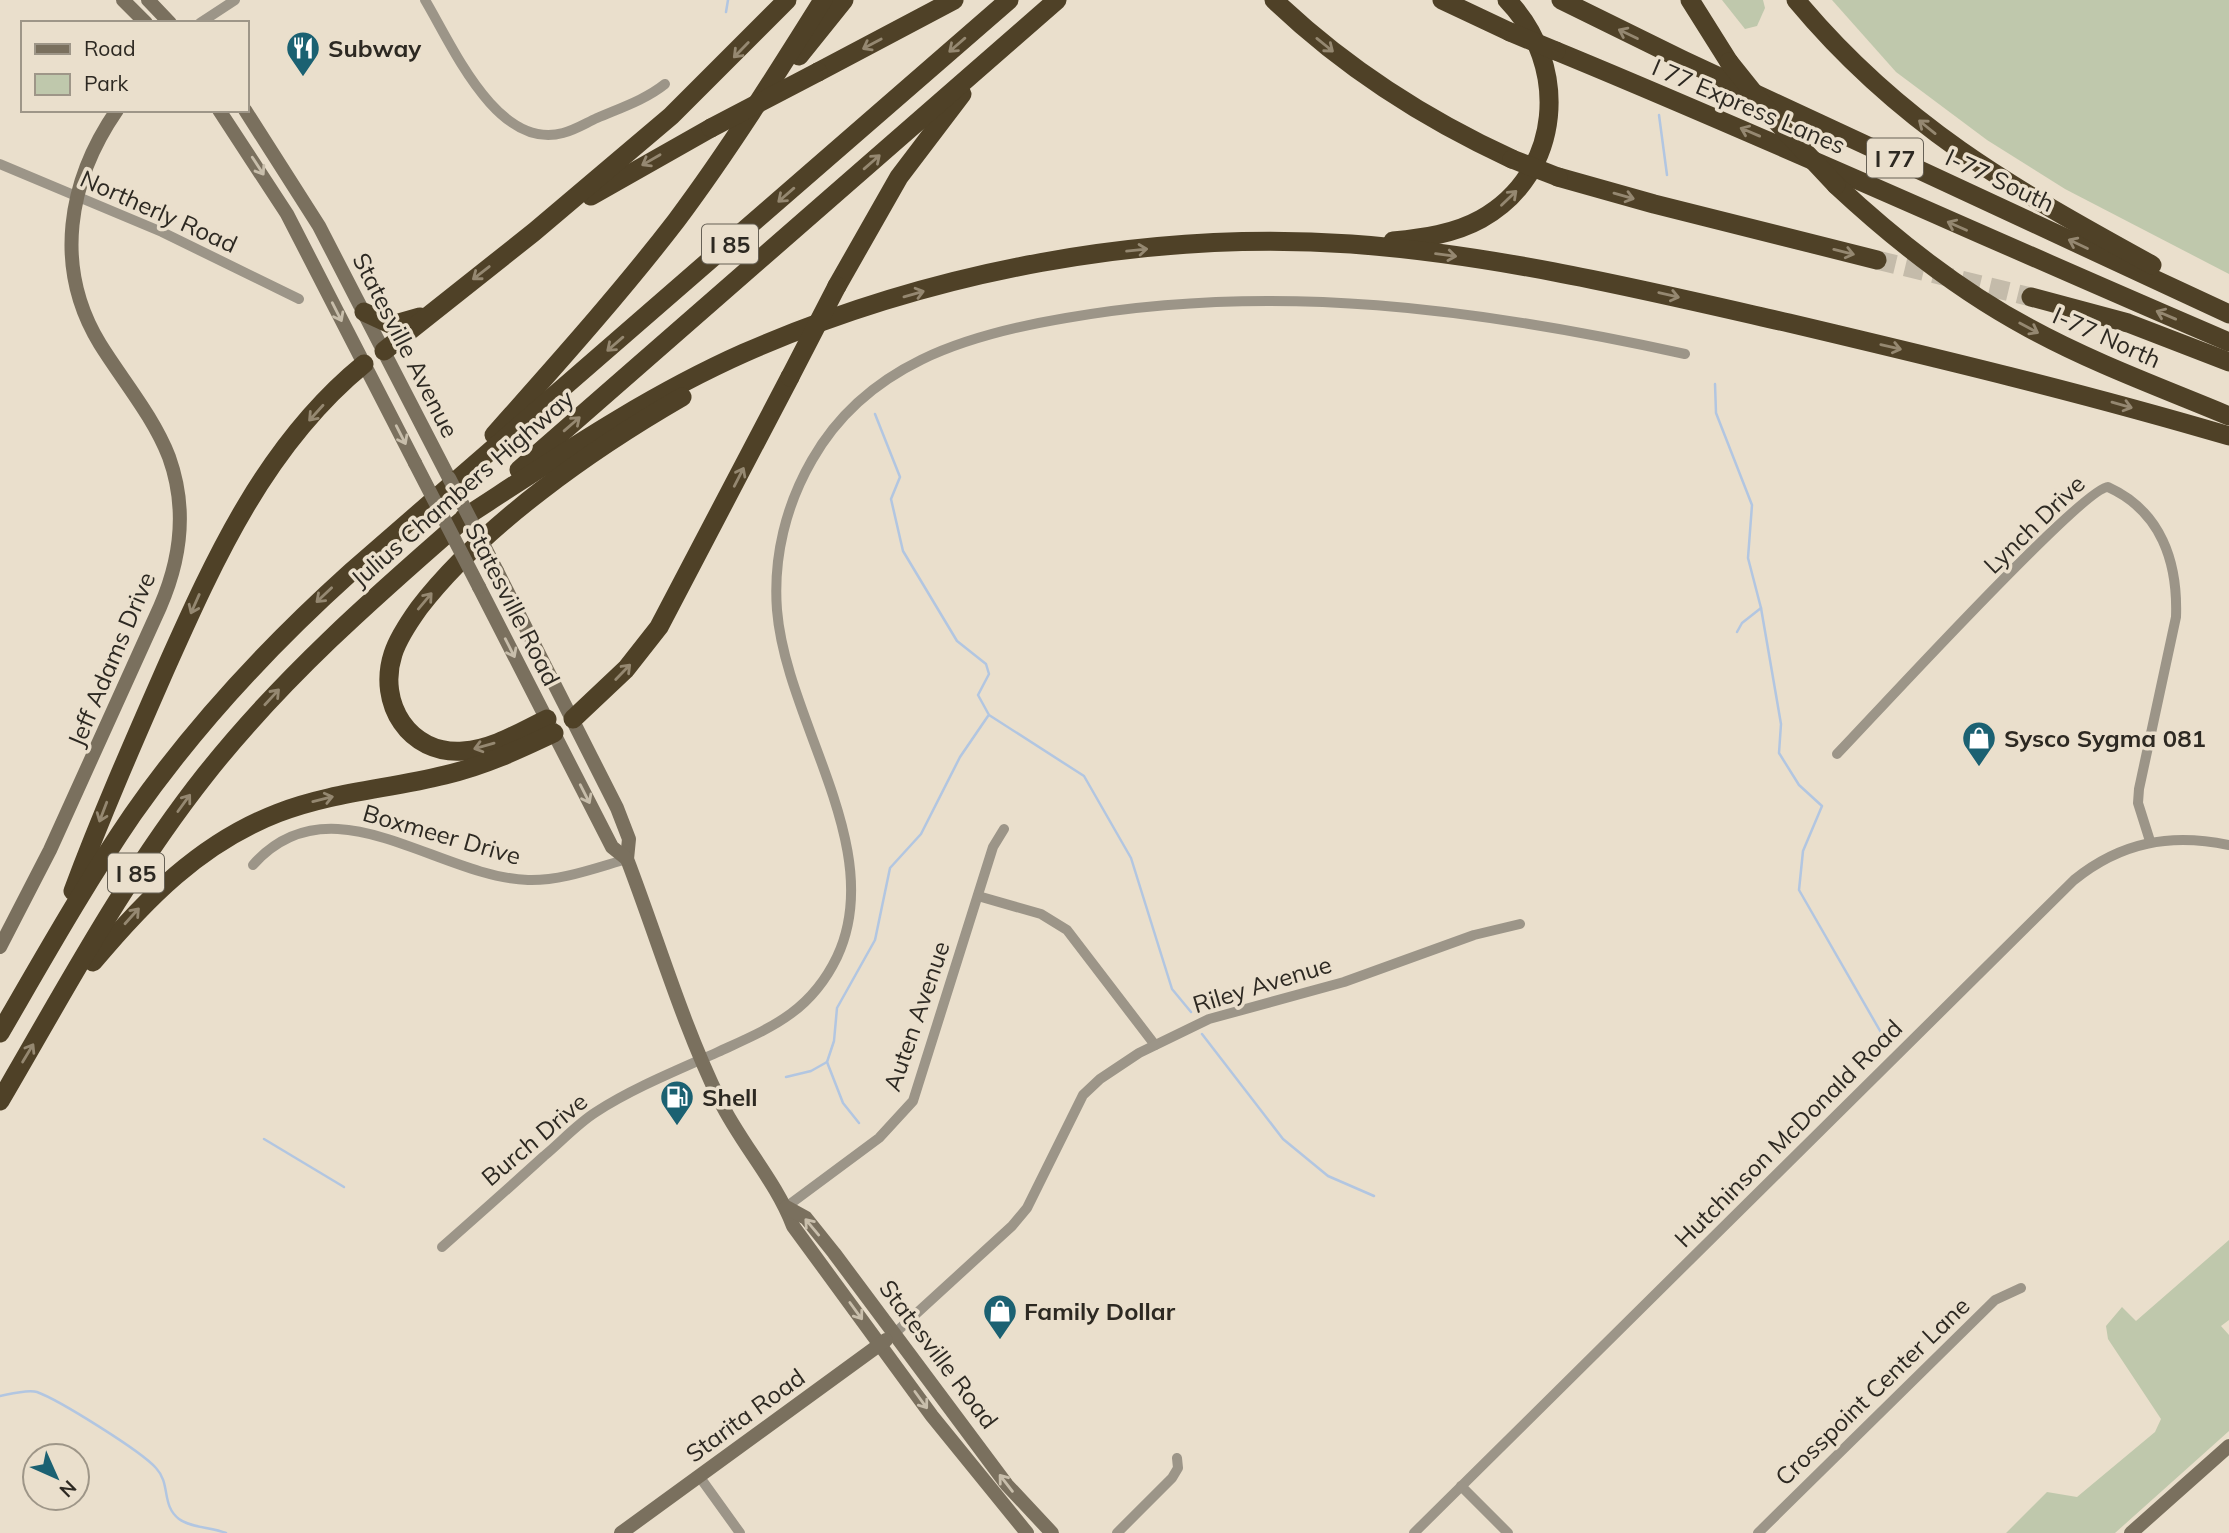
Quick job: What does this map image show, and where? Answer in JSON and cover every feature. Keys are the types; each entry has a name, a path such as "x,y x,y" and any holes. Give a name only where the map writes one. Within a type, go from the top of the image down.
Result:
{"highway":[{"path":"384,351 534,232 694,96 787,0"},
{"path":"449,485 637,270 750,115 823,0"},
{"path":"750,115 844,0"},
{"path":"534,232 600,190 711,128 954,0"},
{"name":"Julius Chambers Highway","path":"0,1032 134,813 223,699 324,596 1009,0"},
{"name":"Julius Chambers Highway","path":"0,1101 149,852 227,748 322,645 1057,0"},
{"path":"1274,0 1325,45 1387,90 1460,134 1512,159 1558,177 1654,204 1877,260"},
{"name":"I 77 Express Lanes","path":"1442,0 1510,32 1742,128 2002,245 2229,342"},
{"path":"465,517 615,421 681,383 780,338 954,283 1098,255 1231,244 1353,245 1421,238 1468,226 1505,202 1529,174 1547,130 1551,105 1549,78 1535,39 1507,0"},
{"name":"I-77 South","path":"1561,0 1682,60 2229,314"},
{"name":"I 77","path":"1690,0 1725,57"},
{"path":"1702,0 1717,27 1725,57"},
{"path":"1797,0 1866,74 1957,151 2036,201 2229,308"},
{"name":"I-77 North","path":"1725,57 1777,122 1836,185 1902,243 1970,293 2065,346 2229,416"},
{"path":"573,719 626,669 659,627 837,286 899,177 991,58"},
{"path":"1353,245 1494,262 1609,282 2056,386 2229,436"},
{"path":"2031,297 2128,323 2229,362"},
{"path":"363,312 392,325 428,314"},
{"path":"550,726 472,750 440,749 413,736 394,711 389,679 397,643 419,608 498,528 603,445 726,373 849,314"},
{"path":"54,940 106,804 232,526 279,455 346,380 364,365"},
{"path":"56,1006 144,902 191,862 239,830 316,801 429,779 481,765 550,726"}],"main road":[{"path":"123,0 144,21"},
{"path":"148,0 168,21"},
{"name":"Jeff Adams Drive","path":"0,947 50,850 155,619 171,580 178,543 177,486 169,457 148,416 98,340 76,286 70,248 76,195 91,155 116,112"},
{"name":"Statesville Avenue","path":"220,112 280,203 364,365"},
{"name":"Statesville Avenue","path":"246,112 306,203 573,719"},
{"path":"364,365 384,351"},
{"name":"Statesville Road","path":"364,365 612,847 627,859"},
{"path":"550,726 573,719"},
{"name":"Statesville Road","path":"573,719 629,839 627,859 702,1060 742,1143 786,1207 793,1226 992,1493 1027,1533"},
{"name":"Statesville Road","path":"786,1207 806,1218 1007,1485 1052,1533"},
{"name":"Starita Road","path":"621,1533 895,1333"},
{"path":"2131,1533 2229,1446"}],"street":[{"path":"203,21 235,0"},
{"path":"425,0 492,107 520,129 548,135 563,133 642,98 664,84"},
{"name":"Northerly Road","path":"0,164 162,232 299,299"},
{"name":"Burch Drive","path":"442,1247 594,1113 768,1031 804,1003 830,970 847,929 852,883 849,852 788,671 777,609 777,568 790,506 808,467 842,419 886,379 915,360 947,346 1019,327 1127,308 1239,300 1329,301 1430,308 1546,325 1685,354"},
{"name":"Lynch Drive","path":"1837,754 2053,530 2095,491 2108,487 2126,495 2146,514 2160,534 2172,561 2177,589 2176,617 2138,789 2138,803 2150,841"},
{"name":"Boxmeer Drive","path":"253,865 269,849 288,838 312,830 336,827 359,831 464,867 527,880 565,876 627,859"},
{"name":"Auten Avenue","path":"786,1207 879,1138 912,1101 927,1063 993,847 1004,829"},
{"name":"Hutchinson McDonald Road","path":"1414,1533 2074,880 2105,857 2150,841 2200,839 2229,845"},
{"path":"978,895 1041,914 1067,930 1155,1045"},
{"name":"Riley Avenue","path":"895,1333 1001,1238 1027,1208 1083,1095 1100,1079 1155,1045 1219,1015 1343,982 1474,935 1521,924"},
{"name":"Crosspoint Center Lane","path":"1758,1533 1995,1300 2021,1288"},
{"path":"1118,1533 1172,1478 1178,1468 1177,1458"},
{"path":"699,1476 740,1533"},
{"path":"1461,1486 1508,1533"}],"green space":[{"path":"1722,0 1763,0 1765,8 1757,26 1745,29"},
{"path":"1832,0 2229,0 2229,274 2065,189 1987,140 1896,72"},
{"path":"2229,1240 2229,1320 2221,1326 2229,1335 2229,1431 2115,1533 2006,1533 2047,1492 2077,1497 2155,1432 2161,1419 2108,1339 2106,1326 2122,1307 2136,1321"}],"waterway":[{"path":"726,12 728,0"},
{"path":"1659,115 1667,175"},
{"path":"1715,384 1716,413 1752,505 1748,558 1761,608 1781,724 1779,753 1799,785 1822,806 1803,851 1799,890 1883,1036"},
{"path":"875,414 900,477 891,499 903,551 957,641 986,664 989,674 978,695 989,715 1084,776 1131,858 1172,989 1191,1012"},
{"path":"1737,632 1742,623 1761,608"},
{"path":"859,1123 843,1103 827,1062 834,1041 837,1008 875,940 890,868 921,834 960,757 988,716"},
{"path":"1202,1034 1283,1139 1328,1176 1374,1196"},
{"path":"786,1077 811,1071 827,1062"},
{"path":"264,1139 344,1187"},
{"path":"0,1396 33,1391 80,1415 134,1450 156,1468 161,1474 170,1507 179,1519 226,1533"}],"tunnel":[{"path":"1877,260 2031,297"}],"place":[{"name":"Subway","path":"303,78"},
{"name":"Sysco Sygma 081","path":"1979,768"},
{"name":"Shell","path":"677,1127"},
{"name":"Family Dollar","path":"1000,1341"}]}
